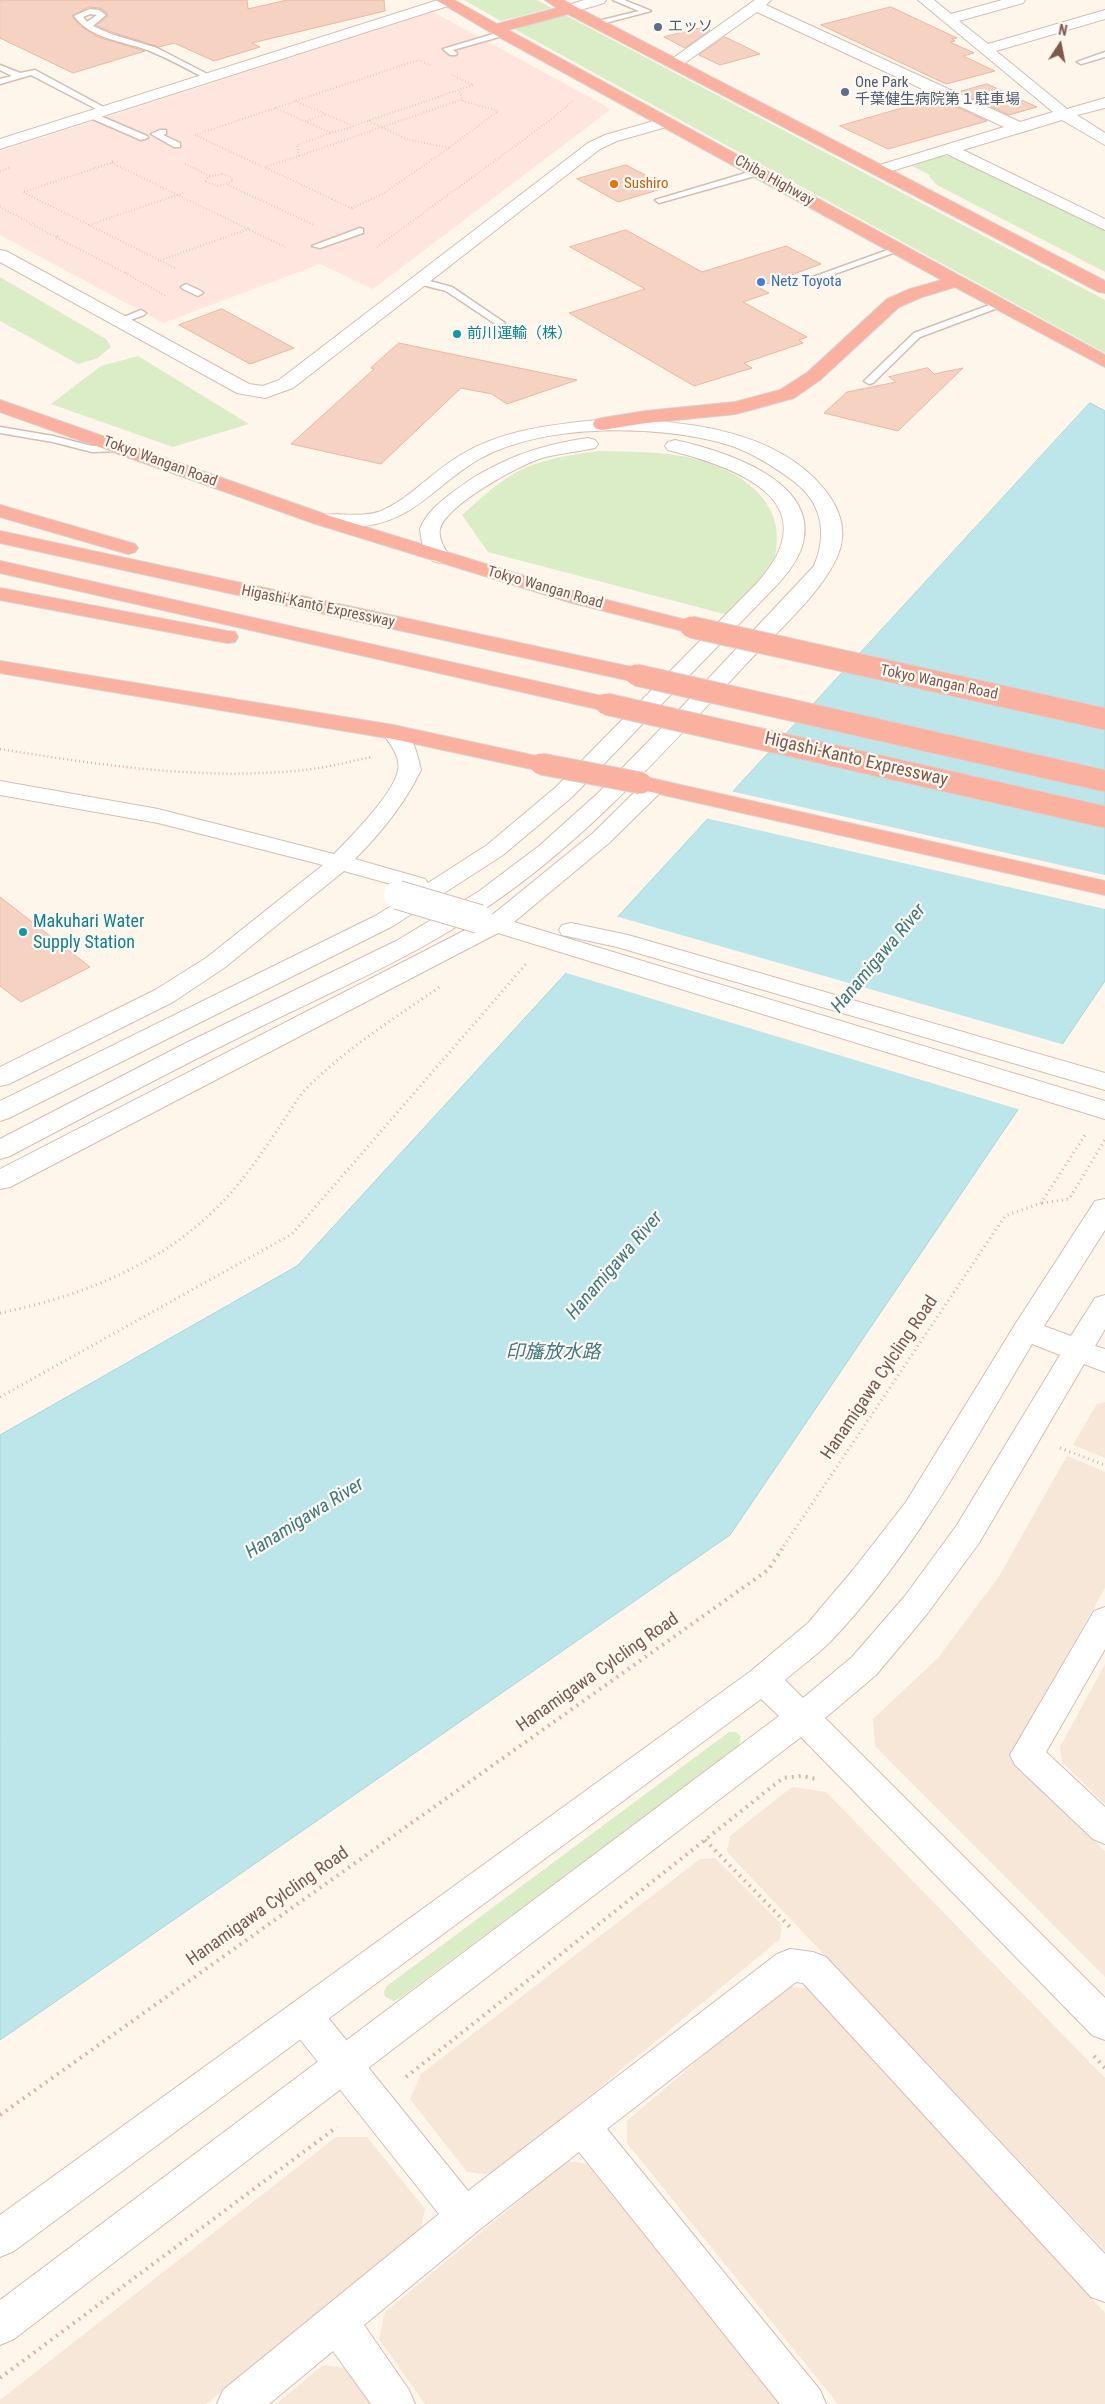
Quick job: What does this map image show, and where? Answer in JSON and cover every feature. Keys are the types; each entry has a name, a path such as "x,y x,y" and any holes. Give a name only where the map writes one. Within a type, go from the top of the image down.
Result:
{"highway":[{"path":"552,0 1105,288"},
{"name":"Chiba Highway","path":"444,1 664,123 758,172 1105,362"},
{"path":"499,31 570,10"},
{"path":"602,424 646,417 736,408 787,394 814,376 893,303 916,293 958,281"},
{"name":"Tokyo Wangan Road","path":"0,406 323,520 576,598 690,627 1105,719"},
{"path":"0,512 256,586 287,600"},
{"name":"Higashi-Kantō Expressway","path":"0,537 636,675"},
{"name":"Higashi-Kantō Expressway","path":"0,567 606,704"},
{"path":"0,594 453,679 517,684"},
{"path":"0,666 393,732 655,786 1105,888"},
{"name":"Higashi-Kanto Expressway","path":"636,675 1105,781"},
{"name":"Higashi-Kanto Expressway","path":"606,704 1105,817"}],"street":[{"path":"570,10 599,0"},
{"path":"925,0 1064,114 1105,140"},
{"path":"949,19 1018,0"},
{"path":"0,144 444,1"},
{"path":"674,64 760,3 1019,128"},
{"path":"1089,3 1105,8"},
{"path":"986,49 1105,14"},
{"path":"879,170 1105,103"},
{"path":"0,255 244,389 265,392 286,384 594,146 611,138 664,123"},
{"path":"949,148 1105,225"},
{"path":"0,1150 231,1031 396,950 452,920 489,896 527,868 595,808 661,742 823,568 829,556 834,536 828,510 821,496 786,464 750,447 718,437 675,429 630,424 602,424 546,431 488,448 461,462 400,509 386,516 357,520 323,520"},
{"path":"0,1112 384,921 494,850 564,792 764,587 781,567 786,557 794,536 794,525 791,511 774,488 747,470 716,456 688,449 646,443 578,445 516,460 477,482 443,510 431,527 430,536 440,557"},
{"path":"0,1078 164,996 215,964 334,868 399,792 410,770 405,747 393,732"},
{"path":"0,1180 496,916 601,838 655,786"},
{"path":"0,789 168,832 334,868 586,943 1105,1110"},
{"path":"586,943 619,940 1105,1082"},
{"path":"0,2238 763,1680 819,1632 864,1579 917,1510 1026,1330 1105,1208"},
{"path":"0,2325 803,1717 864,1666 916,1605 968,1534 1091,1356 1105,1305"},
{"path":"1026,1330 1091,1356"},
{"path":"1105,1620 1027,1755 1105,1829"},
{"path":"763,1680 803,1717 1105,2024"},
{"path":"236,2404 465,2217 790,1965 813,1968 1105,2283"},
{"path":"304,2016 465,2217"},
{"path":"582,2127 806,2404"},
{"path":"338,2322 395,2404"}],"lane":[{"path":"597,24 647,11 617,0"},
{"path":"88,25 115,39 147,48 209,77"},
{"path":"446,49 499,31"},
{"path":"1081,62 1105,54"},
{"path":"0,67 19,76"},
{"path":"0,82 32,72 144,138"},
{"path":"129,143 159,133 178,145"},
{"path":"659,200 758,172"},
{"path":"317,246 359,229"},
{"path":"815,278 899,249"},
{"path":"418,281 449,289 500,323"},
{"path":"186,287 198,293"},
{"path":"869,381 916,335 1000,304"},
{"path":"119,320 141,313"},
{"path":"0,430 53,439 92,449 120,448"}],"path":[{"path":"357,210 195,135 418,60 434,67"},
{"path":"298,156 297,146 473,85 450,74"},
{"path":"459,90 463,99"},
{"path":"372,248 378,247 548,121 576,97"},
{"path":"265,167 463,99 498,111 381,195 352,208"},
{"path":"295,101 353,126"},
{"path":"274,108 331,133"},
{"path":"306,122 326,114"},
{"path":"369,121 406,139 449,148"},
{"path":"182,272 23,192 112,162 250,228 285,247"},
{"path":"228,184 234,179 222,174 208,177 205,180 207,184 228,184 321,229"},
{"path":"89,225 183,193"},
{"path":"0,207 126,272 166,296"},
{"path":"158,261 250,228"},
{"path":"0,750 122,767 234,773 305,770 372,757"},
{"path":"0,1396 292,1234 526,964"},
{"path":"0,1313 99,1287 153,1260 202,1222 231,1192 304,1091 337,1060 447,982"},
{"path":"1041,1203 1085,1135"},
{"name":"Hanamigawa Cylcling Road","path":"0,2114 768,1570 1005,1216 1041,1203 1069,1199 1105,1140"},
{"path":"1060,1448 1105,1465"},
{"path":"406,2077 783,1778 802,1776 821,1781"},
{"path":"705,1840 792,1927 800,1966"},
{"path":"1091,2054 1105,2068"},
{"path":"0,2378 337,2127"}],"shaded area":[{"path":"433,12 610,110 373,289 320,264 163,323 0,235 0,151"},
{"path":"1105,1402 1105,1458 1073,1445 1097,1404"},
{"path":"1067,1456 1105,1472 1105,1588 1009,1757 1105,1851 1105,1977 875,1746 873,1719 938,1658 998,1578"},
{"path":"1105,1664 1105,1804 1062,1762 1060,1747"},
{"path":"792,1787 826,1792 1105,2078 1105,2251 727,1852 730,1836"},
{"path":"715,1858 782,1925 780,1939 493,2175 467,2172 410,2099 421,2074 700,1859"},
{"path":"785,1986 812,1989 1105,2313 1105,2404 838,2404 627,2143 627,2121"},
{"path":"336,2137 367,2137 425,2209 420,2231 206,2404 0,2404 0,2400"},
{"path":"567,2161 589,2164 780,2404 425,2404 379,2339 385,2312"},
{"path":"323,2365 345,2368 371,2404 276,2404"}],"green space":[{"path":"464,0 537,0 552,8 501,21"},
{"path":"567,16 1105,300 1105,353 516,30 516,28"},
{"path":"943,156 954,157 1105,231 1105,272 937,185 930,175 912,166"},
{"path":"0,277 106,339 111,347 98,358 78,364 0,321"},
{"path":"138,356 249,424 173,447 51,404 101,366"},
{"path":"600,451 662,453 699,460 732,473 759,493 775,521 777,537 775,556 762,579 728,615 488,552 462,515 498,484 515,473 538,463"},
{"path":"729,1732 736,1732 741,1737 738,1747 400,1998 394,2001 385,1997 384,1992 387,1986"}],"water":[{"name":"印旛放水路","path":"1090,403 1105,411 1105,981 730,1535 0,2040 0,1435 297,1266"}],"pier":[{"path":"730,791 1105,875 1105,909 705,818"},
{"path":"615,916 1065,1045 1021,1110 563,972"}],"building":[{"path":"0,0 247,0 248,9 287,0 384,0 385,11 252,43 260,47 214,61 174,43 159,47 96,26 107,16 107,13 99,8 89,7 72,16 80,26 98,37 145,51 73,73 0,38"},
{"path":"891,7 957,38 952,39 955,41 950,42 974,53 963,56 995,71 946,84 821,25"},
{"path":"706,27 710,30 685,48 664,37"},
{"path":"725,37 760,54 720,65 699,55"},
{"path":"987,84 1037,107 1009,115 959,92"},
{"path":"938,98 987,121 888,149 840,126"},
{"path":"626,165 668,187 618,202 577,179"},
{"path":"626,230 702,272 786,246 821,264 758,287 769,293 743,302 807,337 799,340 803,343 744,363 752,368 694,386 569,313 645,289 570,247"},
{"path":"222,309 294,348 250,364 179,325"},
{"path":"399,343 577,380 507,404 492,394 461,388 381,464 291,444 374,369 371,368"},
{"path":"928,368 934,374 963,368 898,431 824,413 847,392 896,382 889,377"},
{"name":"Makuhari Water Supply Station","path":"0,897 90,967 21,1002 0,986"}],"place":[{"name":"エッソ","path":"658,27"},
{"name":"One Park 千葉健生病院第１駐車場","path":"845,92"},
{"name":"Sushiro","path":"614,184"},
{"name":"Netz Toyota","path":"761,282"},
{"name":"前川運輸（株）","path":"457,334"},
{"name":"Makuhari Water Supply Station","path":"23,932"}],"water label":[{"name":"Hanamigawa River","path":"879,959"},
{"name":"Hanamigawa River","path":"615,1266"},
{"name":"Hanamigawa River","path":"305,1519"}]}
